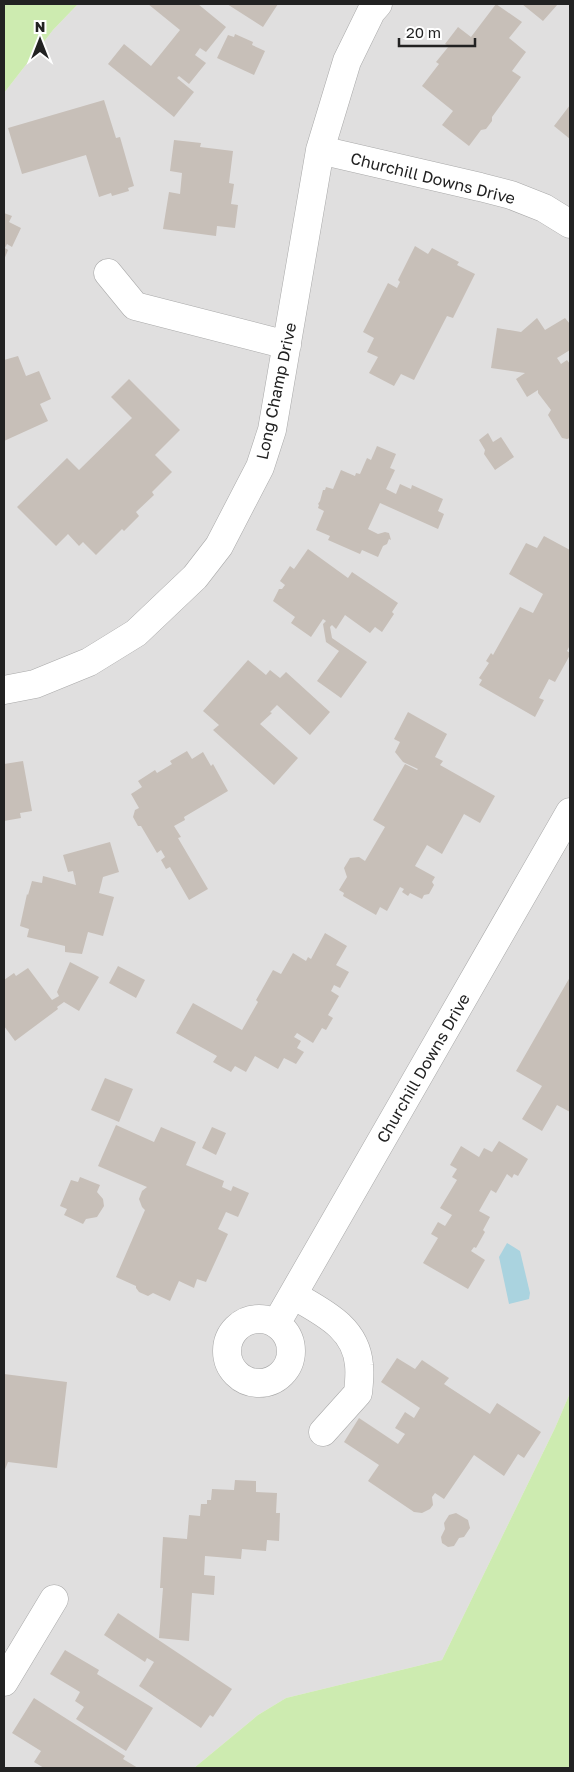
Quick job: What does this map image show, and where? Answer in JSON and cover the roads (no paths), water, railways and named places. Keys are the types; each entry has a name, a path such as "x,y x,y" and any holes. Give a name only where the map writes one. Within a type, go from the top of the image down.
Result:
{"street":[{"name":"Long Champ Drive","path":"4,690 35,684 89,662 136,633 195,577 219,546 260,466 272,430 320,150 347,61 371,12 378,4"},
{"name":"Churchill Downs Drive","path":"320,150 480,186 544,208 570,224"},
{"path":"108,273 135,306 287,345"},
{"name":"Churchill Downs Drive","path":"276,1324 570,812"},
{"path":"293,1295 344,1328 355,1349 359,1364 358,1393 323,1432"},
{"path":"4,1682 54,1599"}],"water":[{"path":"507,1243 520,1251 530,1293 529,1299 509,1304 499,1257"}]}
